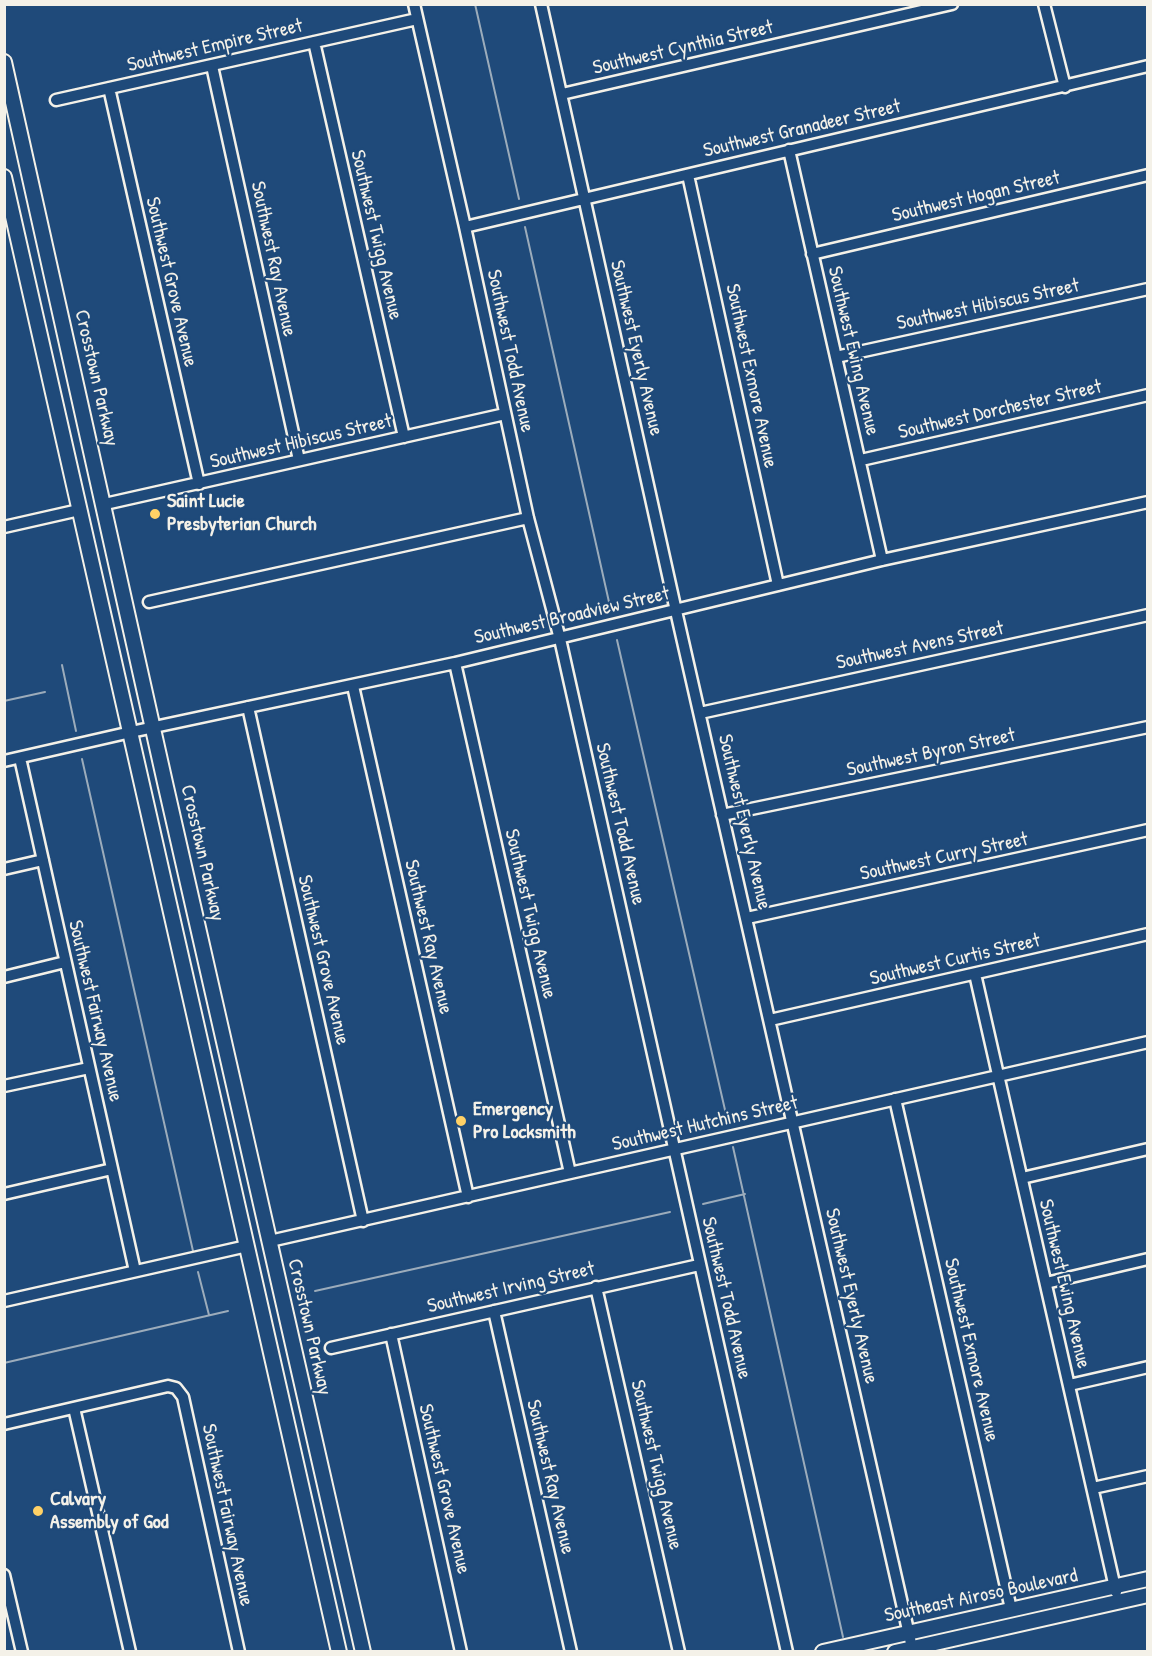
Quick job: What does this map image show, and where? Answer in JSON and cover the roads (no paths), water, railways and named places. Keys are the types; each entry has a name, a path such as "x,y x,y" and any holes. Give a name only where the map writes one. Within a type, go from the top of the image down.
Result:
{"main road":[{"name":"Crosstown Parkway","path":"4,62 363,1652"},
{"path":"4,177 339,1652"},
{"name":"Southeast Airoso Boulevard","path":"823,1652 1148,1579"},
{"name":"Southeast Airoso Boulevard","path":"895,1652 1148,1594"}],"street":[{"name":"Southwest Todd Avenue","path":"414,4 528,518 560,639 787,1652"},
{"name":"Southwest Eyerly Avenue","path":"541,4 722,815 913,1649"},
{"name":"Southwest Cynthia Street","path":"562,94 952,4"},
{"path":"1044,4 1065,87"},
{"name":"Southwest Empire Street","path":"56,100 417,19"},
{"name":"Southwest Twigg Avenue","path":"314,42 404,437"},
{"name":"Southwest Ray Avenue","path":"212,66 299,460"},
{"name":"Southwest Granadeer Street","path":"465,228 1148,66"},
{"name":"Southwest Grove Avenue","path":"109,88 199,484"},
{"name":"Southwest Ewing Avenue","path":"789,150 882,560"},
{"name":"Southwest Exmore Avenue","path":"688,175 778,585"},
{"name":"Southwest Hogan Street","path":"812,254 1148,175"},
{"name":"Southwest Hibiscus Street","path":"836,357 1148,289"},
{"name":"Southwest Dorchester Street","path":"861,460 1148,395"},
{"name":"Southwest Hibiscus Street","path":"105,504 505,414"},
{"name":"Southwest Broadview Street","path":"4,761 455,663 882,560 1148,502"},
{"path":"4,527 79,510"},
{"path":"149,602 528,518"},
{"name":"Southwest Avens Street","path":"700,713 1148,615"},
{"name":"Southwest Twigg Avenue","path":"455,663 570,1173"},
{"name":"Southwest Ray Avenue","path":"352,686 468,1197"},
{"name":"Southwest Grove Avenue","path":"248,708 363,1221"},
{"name":"Southwest Byron Street","path":"722,815 1148,727"},
{"name":"Southwest Fairway Avenue","path":"20,758 135,1271"},
{"name":"Southwest Curry Street","path":"747,918 1148,830"},
{"path":"4,869 43,860"},
{"name":"Southwest Curtis Street","path":"770,1020 1148,934"},
{"path":"4,976 65,962"},
{"name":"Southwest Ewing Avenue","path":"975,974 1118,1601"},
{"name":"Southwest Hutchins Street","path":"270,1241 1148,1042"},
{"path":"4,1086 89,1068"},
{"name":"Southwest Exmore Avenue","path":"895,1099 1011,1609"},
{"path":"1022,1178 1148,1149"},
{"path":"4,1194 112,1169"},
{"path":"4,1301 247,1246"},
{"path":"1046,1283 1148,1259"},
{"name":"Southwest Irving Street","path":"331,1348 699,1265"},
{"name":"Southwest Twigg Avenue","path":"596,1287 680,1652"},
{"name":"Southwest Ray Avenue","path":"495,1311 571,1652"},
{"name":"Southwest Grove Avenue","path":"391,1334 461,1652"},
{"path":"1069,1385 1148,1367"},
{"name":"Southwest Fairway Avenue","path":"74,1408 168,1386 176,1388 183,1397 239,1652"},
{"path":"4,1424 74,1408 129,1652"},
{"path":"1093,1488 1148,1476"},
{"path":"4,1575 22,1652"}],"waterway":[{"path":"475,4 519,199"},
{"path":"525,227 611,611"},
{"path":"617,640 728,1123"},
{"path":"62,665 76,731"},
{"path":"4,701 45,692"},
{"path":"82,759 193,1251"},
{"path":"733,1147 843,1637"},
{"path":"703,1204 745,1194"},
{"path":"315,1291 670,1212"},
{"path":"198,1272 209,1315"},
{"path":"4,1363 228,1311"}],"place":[{"name":"Saint Lucie Presbyterian Church","path":"155,514"},
{"name":"Emergency Pro Locksmith","path":"461,1121"},
{"name":"Calvary Assembly of God","path":"38,1511"}]}
